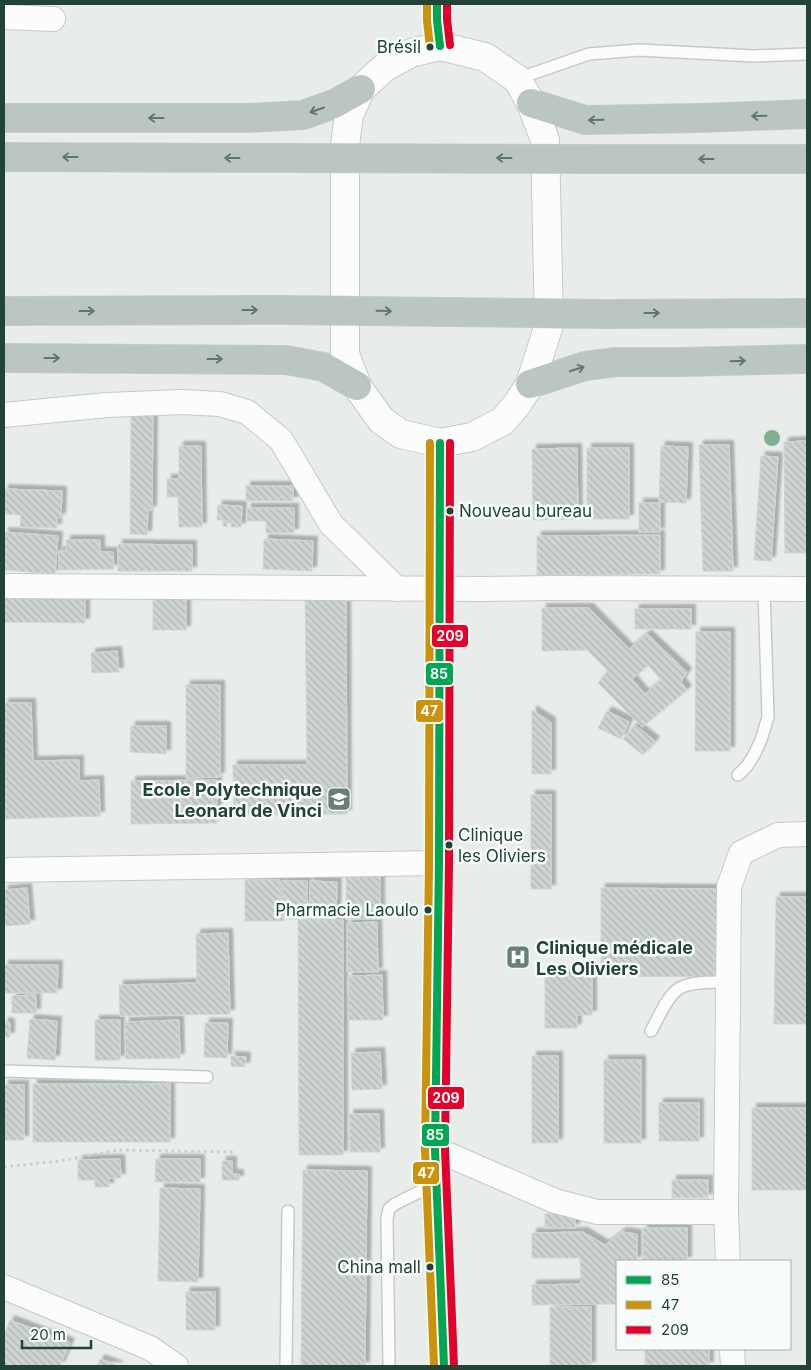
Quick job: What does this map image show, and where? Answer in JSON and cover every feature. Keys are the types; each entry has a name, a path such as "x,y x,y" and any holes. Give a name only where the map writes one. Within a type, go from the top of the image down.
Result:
{"highway":[{"path":"4,118 248,118 303,115 334,104 361,89"},
{"path":"531,103 585,120 807,114"},
{"path":"4,157 807,159"},
{"path":"4,311 283,310 603,314 807,313"},
{"path":"4,358 286,360 324,367 357,386"},
{"path":"530,384 585,366 616,362 807,359"}],"main road":[{"path":"437,4 440,46"},
{"path":"440,46 485,57 517,79 531,103 545,140 549,325 530,384 518,403 503,421 472,437 440,443 401,434 381,420 357,386 345,354 345,145 349,115 361,89 385,67 411,53 440,46"},
{"path":"440,443 436,1149 444,1366"}],"street":[{"path":"4,17 53,19"},
{"path":"4,415 107,405 182,402 220,404 247,412 281,440 331,524 397,589"},
{"path":"4,586 397,589 807,589"},
{"path":"728,1260 726,1212 728,887 741,853 778,835 807,834"},
{"path":"4,870 439,863"},
{"path":"436,1149 555,1201 597,1212 726,1212"},
{"path":"4,1287 150,1348 176,1366"},
{"path":"732,1350 733,1366"}],"lane":[{"path":"517,79 589,54 639,50 754,56 807,54"},
{"path":"738,775 754,756 768,717 764,589"},
{"path":"651,1031 669,999 677,989 691,984 728,982"},
{"path":"4,1071 207,1077"},
{"path":"389,1366 386,1218 389,1209 394,1204 437,1184"},
{"path":"286,1366 288,1211"}],"path":[{"path":"4,1167 60,1161 118,1150 236,1152"}],"building":[{"path":"131,414 153,414 152,510 148,510 147,535 130,534"},
{"path":"807,441 807,553 785,553 784,442"},
{"path":"699,445 729,445 733,571 703,571"},
{"path":"179,446 201,446 202,527 179,527 178,497 167,497 167,479 179,479"},
{"path":"661,446 688,447 686,503 659,502"},
{"path":"577,448 578,519 533,520 532,449"},
{"path":"587,448 629,448 629,519 587,519"},
{"path":"761,456 778,457 771,561 754,560"},
{"path":"246,486 293,486 293,501 246,501"},
{"path":"4,489 62,491 61,518 57,517 57,528 20,527 21,515 4,514"},
{"path":"639,503 660,503 660,532 639,532"},
{"path":"218,505 242,506 241,527 231,527 231,520 227,520 227,527 223,526 223,520 217,520"},
{"path":"247,508 294,508 294,533 266,533 266,521 247,521"},
{"path":"4,532 58,536 55,574 4,570"},
{"path":"660,535 660,574 537,575 537,536"},
{"path":"264,539 313,541 312,571 263,569"},
{"path":"66,540 100,540 100,552 113,552 114,569 59,570 59,551 66,551"},
{"path":"118,544 192,545 192,571 118,571"},
{"path":"305,591 346,591 347,814 234,815 233,765 307,765"},
{"path":"153,592 186,592 186,630 153,630"},
{"path":"4,594 85,595 85,623 4,622"},
{"path":"542,608 589,608 629,649 647,634 687,672 681,682 687,690 642,727 598,683 608,671 587,650 542,651","holes":["648,665 661,680 645,694 632,679"]},
{"path":"635,609 691,609 691,629 635,629"},
{"path":"696,632 730,632 730,751 695,751"},
{"path":"117,651 119,672 92,673 91,653"},
{"path":"186,685 220,685 220,777 186,778"},
{"path":"4,703 31,703 33,761 79,760 79,781 99,780 100,816 4,819"},
{"path":"532,710 551,722 551,774 532,774"},
{"path":"607,711 629,722 621,739 598,728"},
{"path":"635,725 655,741 643,755 623,739"},
{"path":"131,726 166,726 166,754 130,752"},
{"path":"217,780 217,823 131,824 131,781"},
{"path":"531,795 551,795 551,889 531,889"},
{"path":"346,877 380,877 380,919 346,919"},
{"path":"245,880 280,880 280,898 284,898 284,921 245,921"},
{"path":"282,881 307,881 307,919 286,919 286,897 282,897"},
{"path":"310,881 337,882 336,918 309,918"},
{"path":"27,888 30,924 4,926 4,890"},
{"path":"601,888 718,889 717,977 601,976"},
{"path":"776,897 807,897 807,1024 774,1024"},
{"path":"298,920 343,920 343,1155 299,1155"},
{"path":"377,922 378,972 347,972 347,923"},
{"path":"228,933 230,1014 120,1016 119,985 197,983 196,934"},
{"path":"4,965 58,965 57,993 4,993"},
{"path":"382,975 383,1020 349,1020 348,976"},
{"path":"545,975 592,975 592,1015 577,1015 577,1028 545,1028"},
{"path":"36,995 36,1013 12,1013 12,996"},
{"path":"30,1019 57,1021 55,1060 27,1058"},
{"path":"95,1020 120,1020 120,1060 95,1060"},
{"path":"179,1020 180,1058 126,1059 125,1022"},
{"path":"4,1022 10,1023 10,1037 4,1037"},
{"path":"205,1023 228,1023 227,1058 204,1057"},
{"path":"380,1052 382,1089 352,1090 351,1053"},
{"path":"231,1056 246,1057 245,1067 231,1066"},
{"path":"532,1056 558,1056 558,1143 532,1143"},
{"path":"604,1060 641,1060 641,1143 604,1143"},
{"path":"33,1084 170,1084 170,1142 33,1142"},
{"path":"4,1085 24,1085 24,1140 4,1140"},
{"path":"659,1103 699,1103 699,1141 659,1141"},
{"path":"752,1108 807,1108 807,1190 752,1190"},
{"path":"349,1114 379,1114 380,1152 350,1152"},
{"path":"120,1159 121,1178 109,1178 109,1187 95,1187 95,1180 78,1180 78,1160"},
{"path":"156,1159 200,1159 200,1182 155,1182"},
{"path":"222,1161 232,1161 232,1174 239,1174 239,1180 222,1180"},
{"path":"303,1170 367,1171 365,1366 301,1366"},
{"path":"672,1180 708,1180 708,1198 672,1198"},
{"path":"160,1188 200,1189 198,1282 158,1281"},
{"path":"545,1214 575,1214 575,1228 545,1228"},
{"path":"643,1228 687,1228 687,1260 643,1260"},
{"path":"583,1232 605,1245 622,1232 637,1234 637,1260 616,1260 616,1304 532,1305 532,1285 581,1284 580,1258 532,1258 532,1233"},
{"path":"186,1292 215,1292 215,1330 186,1330"},
{"path":"550,1307 591,1307 591,1366 550,1366"},
{"path":"10,1320 70,1343 60,1366 9,1366 4,1364 4,1336"},
{"path":"645,1350 709,1350 709,1366 645,1366"},
{"path":"100,1359 119,1366 97,1366"}],"transit line":[{"name":"47","path":"427,4 430,47"},
{"name":"85","path":"437,4 440,46"},
{"name":"209","path":"447,4 450,45"},
{"name":"47","path":"430,443 429,863 425,1149 434,1366"},
{"name":"85","path":"440,443 439,863 435,1149 444,1366"},
{"name":"209","path":"450,443 449,863 445,1149 454,1366"}],"place":[{"name":"Brésil","path":"430,47"},
{"name":"Nouveau bureau","path":"450,511"},
{"name":"Ecole Polytechnique Leonard de Vinci","path":"339,799"},
{"name":"Clinique les Oliviers","path":"449,845"},
{"name":"Pharmacie Laoulo","path":"428,910"},
{"name":"Clinique médicale Les Oliviers","path":"518,957"},
{"name":"China mall","path":"430,1267"}]}
